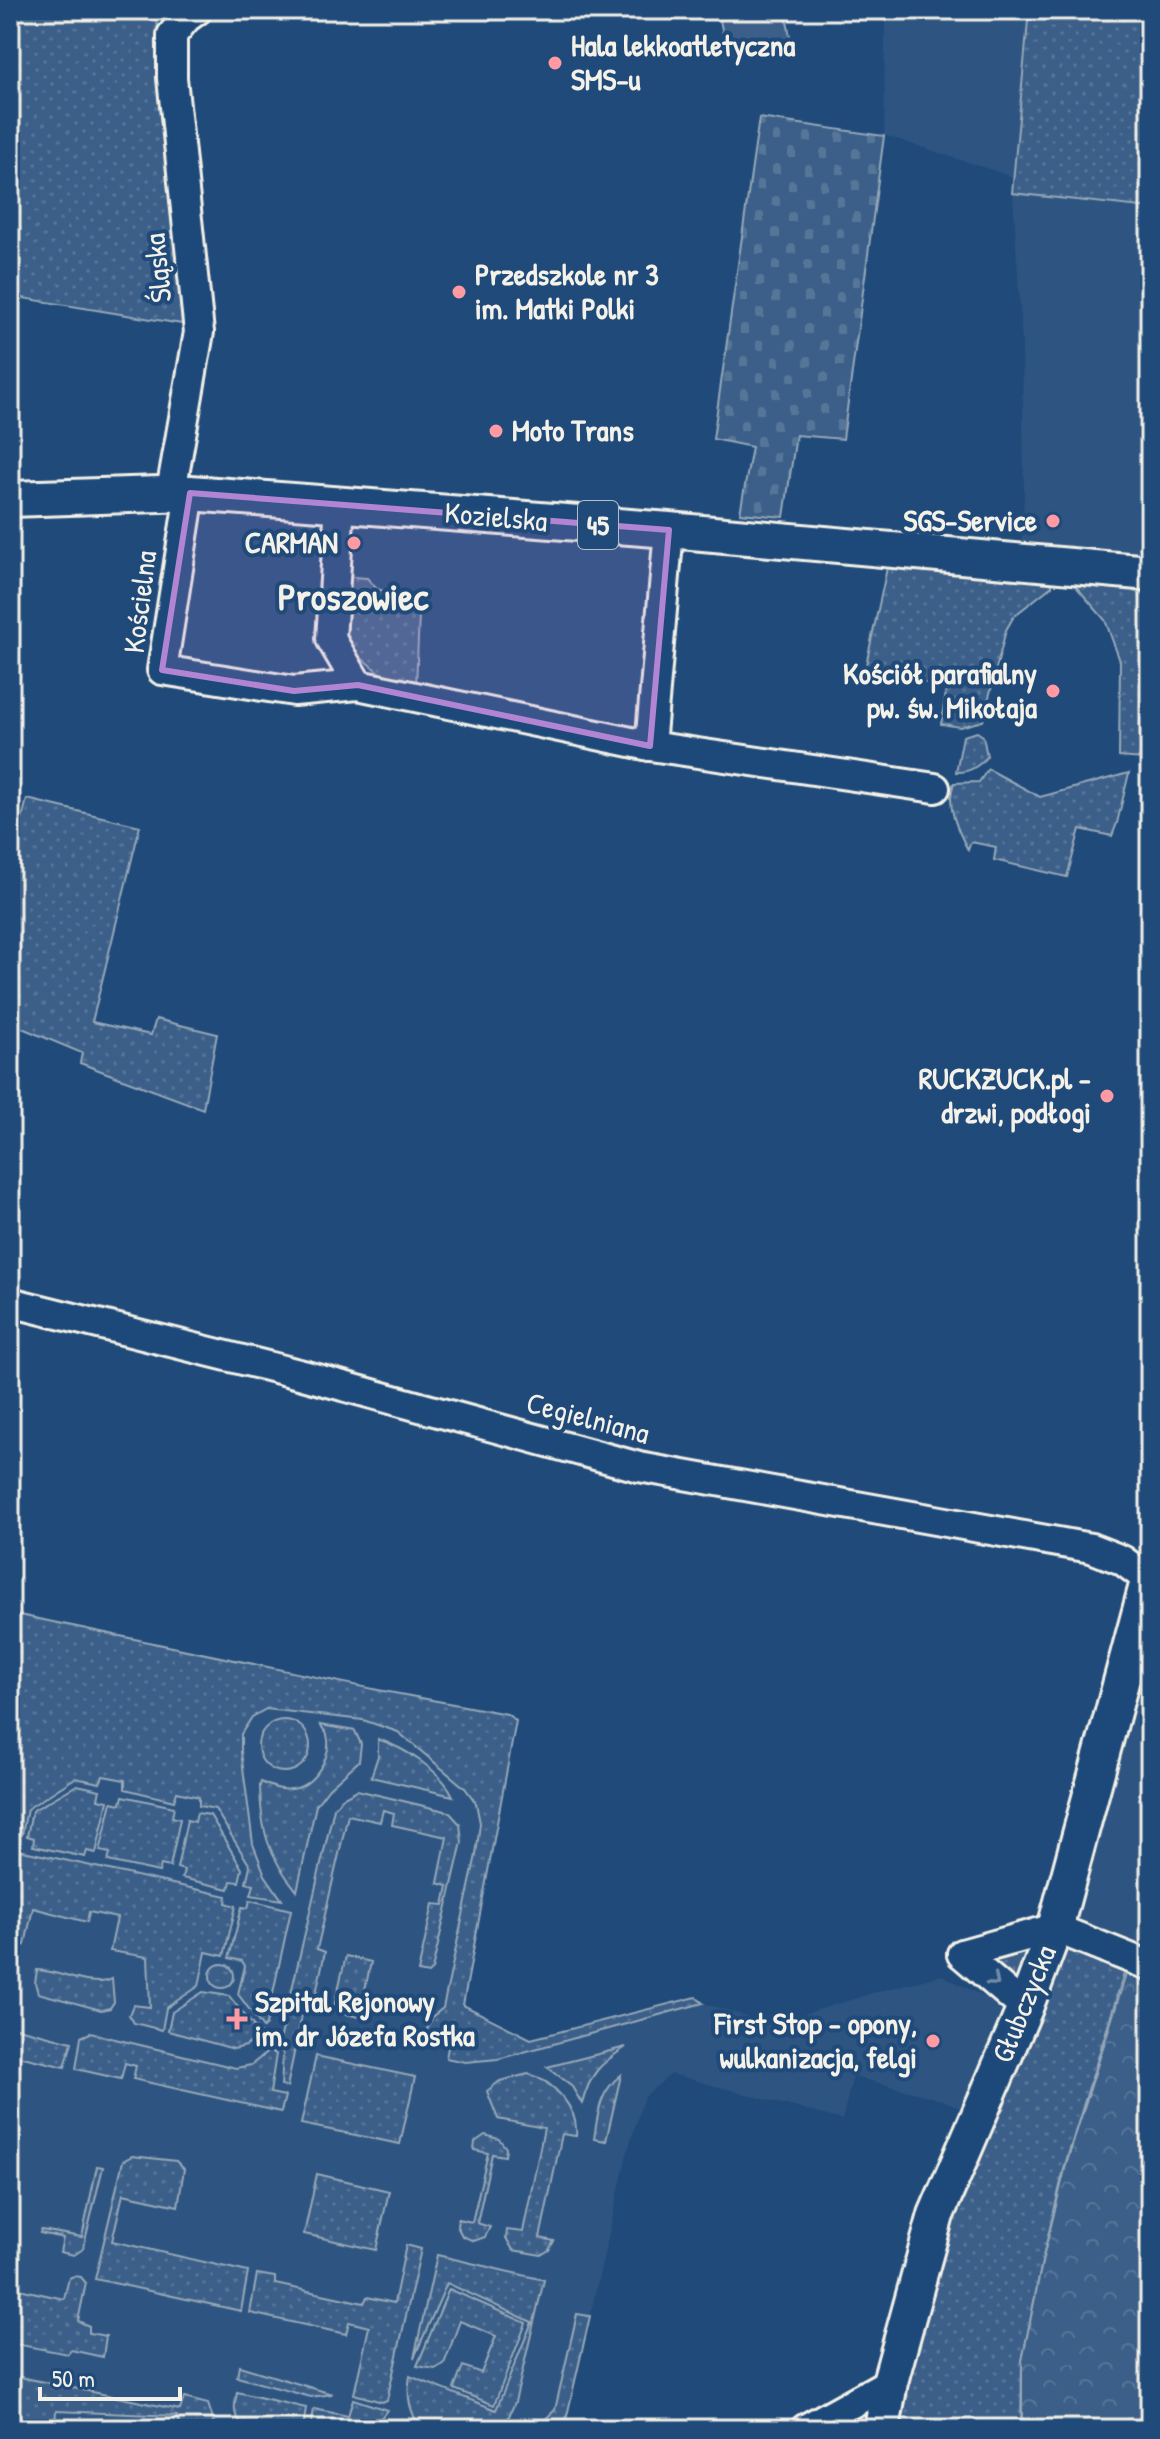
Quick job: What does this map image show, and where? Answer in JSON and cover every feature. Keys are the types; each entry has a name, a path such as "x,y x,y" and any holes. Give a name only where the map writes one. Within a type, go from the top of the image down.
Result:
{"main road":[{"name":"Kozielska","path":"10,499 180,492 669,530 1142,576"},
{"name":"Głubczycka","path":"882,2429 890,2382 936,2215 1025,2008 1055,1928 1150,1578"}],"street":[{"name":"Śląska","path":"180,492 199,332 172,78 172,35 197,10"},
{"name":"Kościelna","path":"180,492 162,670 294,691 358,685 650,746 935,788"},
{"path":"340,504 331,639 358,685"},
{"path":"650,746 669,530"},
{"name":"Cegielniana","path":"10,1302 303,1375 639,1467 1091,1548 1122,1560 1150,1578"},
{"path":"1025,2008 962,1954 1055,1928 1150,1966"},
{"path":"805,2429 890,2382"}],"highlighted area":[{"path":"190,493 669,530 650,746 358,685 294,691 162,670"}],"shaded area":[{"path":"837,10 1029,10 1013,177 884,135 885,22"},
{"path":"1013,194 1150,208 1150,564 1021,550 1024,495 1022,344"},
{"name":"Szpital Rejonowy im. dr Józefa Rostka","path":"10,1613 507,1714 516,1721 507,1773 451,2014 521,2051 703,2003 772,2024 942,1975 1003,2007 961,2108 853,2076 842,2120 671,2074 644,2097 628,2150 590,2316 577,2314 553,2429 10,2429"},
{"path":"1150,1648 1150,1960 1073,1927"}],"green space":[{"path":"10,10 156,10 188,325 10,296"},
{"path":"718,10 785,10 791,42 727,54"},
{"path":"1029,10 1150,10 1150,208 1012,193"},
{"path":"759,118 884,136 843,439 796,435 784,517 740,513 752,447 713,439"},
{"path":"887,568 1052,580 1052,586 1014,616 1006,630 983,721 960,727 941,724 947,686 864,674"},
{"path":"339,576 367,578 377,589 399,595 399,608 411,609 412,614 419,615 416,687 386,678 354,652 341,621"},
{"path":"1073,583 1126,588 1150,597 1150,710 1143,759 1119,757 1120,661 1105,620"},
{"path":"977,732 983,736 987,756 973,768 956,772 963,736"},
{"path":"988,769 1040,797 1129,773 1112,836 1080,829 1067,877 994,860 996,847 971,842 968,850 954,818 952,791 954,783 979,782"},
{"path":"27,799 140,826 92,1022 151,1035 156,1019 217,1034 203,1109 80,1063 82,1053 10,1023 10,867"},
{"path":"10,1613 507,1714 516,1721 463,2005 531,2039 696,1997 703,2003 498,2059 465,2062 446,2058 450,2037 426,2031 433,2016 443,2008 476,1855 480,1823 476,1803 465,1788 398,1732 363,1720 266,1709 252,1717 241,1734 253,1844 265,1875 282,1900 251,1895 254,1885 246,1883 250,1866 215,1809 199,1806 199,1797 177,1792 174,1801 125,1789 125,1780 103,1776 100,1783 75,1778 27,1809 22,1835 13,1834 10,1840"},
{"path":"284,1720 302,1728 310,1746 302,1764 284,1772 266,1764 258,1746 266,1728"},
{"path":"320,1725 355,1731 361,1744 359,1761 329,1788 316,1805 297,1891 279,1866 268,1842 260,1786 261,1782 276,1788 292,1789 314,1776 324,1761 328,1744"},
{"path":"378,1739 399,1748 431,1769 453,1796 371,1777 378,1756"},
{"path":"77,1785 100,1790 98,1799 108,1801 96,1853 87,1851 85,1857 33,1846 34,1838 27,1836 32,1811"},
{"path":"357,1790 449,1812 460,1824 462,1842 432,1970 428,1974 418,1972 433,1904 444,1905 448,1886 438,1883 447,1837 392,1825 394,1813 383,1810 380,1822 348,1815 317,1949 325,1952 313,2007 304,2005 287,2087 281,2086 283,2054 279,2045 334,1808 342,1798"},
{"path":"123,1796 174,1807 172,1817 180,1819 170,1867 161,1865 159,1872 108,1861 110,1853 100,1851 112,1802 121,1804"},
{"path":"197,1813 210,1815 242,1869 239,1882 231,1881 229,1889 182,1878 184,1870 177,1868 187,1820 195,1822"},
{"path":"10,1848 227,1896 226,1903 236,1906 224,1956 206,1952 199,1986 166,2008 162,2030 134,2023 129,2015 133,2005 150,2007 148,1957 110,1951 117,1918 89,1912 87,1922 33,1908 25,1945 10,1950"},
{"path":"250,1900 291,1910 263,2028 238,1994 245,1966 242,1961 229,1958 242,1907 248,1908"},
{"path":"1031,1946 1016,1988 987,1957"},
{"path":"1067,1948 1126,1967 1065,2165 1043,2257 1022,2361 1021,2429 898,2429 919,2321 942,2243 992,2115"},
{"path":"346,1956 371,1962 359,2017 333,2011"},
{"path":"222,1964 231,1967 234,1976 231,1985 222,1988 213,1985 210,1976 213,1967"},
{"path":"1128,1968 1150,1977 1150,2429 1022,2429 1022,2361 1043,2258 1066,2165"},
{"path":"37,1970 85,1981 104,1982 112,1979 114,2002 110,2008 101,2010 38,1993 35,1983"},
{"path":"203,1992 229,1996 260,2034 246,2046 234,2049 168,2031 172,2012"},
{"path":"10,2026 72,2042 65,2067 10,2054"},
{"path":"90,2033 236,2068 251,2065 269,2051 276,2054 270,2093 285,2096 281,2112 133,2079 136,2066 125,2063 121,2079 76,2069 81,2037"},
{"path":"626,2047 597,2070 582,2104 571,2085 547,2067"},
{"path":"316,2056 415,2077 400,2144 301,2124"},
{"path":"528,2074 547,2083 563,2098 576,2126 576,2136 562,2134 540,2238 554,2241 549,2250 541,2255 513,2250 506,2238 507,2230 523,2232 544,2128 498,2119 487,2091 500,2081"},
{"path":"621,2075 606,2141 594,2139 604,2096"},
{"path":"485,2135 499,2139 506,2148 505,2156 492,2154 477,2223 490,2227 485,2237 474,2241 462,2236 457,2226 458,2219 472,2222 488,2153 474,2150 475,2142"},
{"path":"132,2156 176,2161 184,2169 178,2206 123,2194 112,2241 248,2272 241,2311 95,2279 123,2161"},
{"path":"97,2166 103,2167 83,2249 74,2255 60,2252 63,2238 40,2233 41,2230 82,2237"},
{"path":"317,2174 389,2191 376,2250 304,2234"},
{"path":"406,2245 421,2249 387,2400 382,2402 354,2394 369,2327 349,2322 346,2334 250,2313 257,2274 275,2277 275,2284 364,2303 367,2297 394,2303"},
{"path":"437,2255 544,2280 515,2402 507,2421 499,2429 421,2429 412,2410 408,2391 410,2376 496,2410 532,2322 447,2283 414,2358"},
{"path":"81,2277 86,2283 78,2321 89,2326 89,2333 106,2336 103,2357 10,2343 10,2287 64,2299 69,2278"},
{"path":"449,2289 526,2323 494,2405 454,2389 463,2366 481,2373 496,2336 460,2321 444,2364 435,2369 417,2366"},
{"path":"577,2314 590,2316 564,2429 535,2429 555,2410"},
{"path":"239,2366 332,2394 311,2397 237,2377"},
{"path":"10,2375 180,2410 184,2398 208,2404 214,2422 207,2428 180,2429 177,2416 56,2411 55,2425 13,2416 15,2402 10,2400"},
{"path":"237,2392 306,2408 303,2429 263,2430 244,2425 235,2411"},
{"path":"353,2399 387,2410 372,2425 363,2428 311,2429 314,2409 348,2416"}],"place":[{"name":"Hala lekkoatletyczna SMS-u","path":"555,63"},
{"name":"Przedszkole nr 3 im. Matki Polki","path":"459,292"},
{"name":"Moto Trans","path":"496,431"},
{"name":"SGS-Service","path":"1053,521"},
{"name":"CARMAN","path":"354,543"},
{"name":"Kościół parafialny pw. św. Mikołaja","path":"1053,691"},
{"name":"RUCKZUCK.pl - drzwi, podłogi","path":"1107,1096"},
{"name":"Szpital Rejonowy im. dr Józefa Rostka","path":"237,2019"},
{"name":"First Stop - opony, wulkanizacja, felgi","path":"933,2041"}],"district":[{"name":"Proszowiec","path":"353,597"}]}
